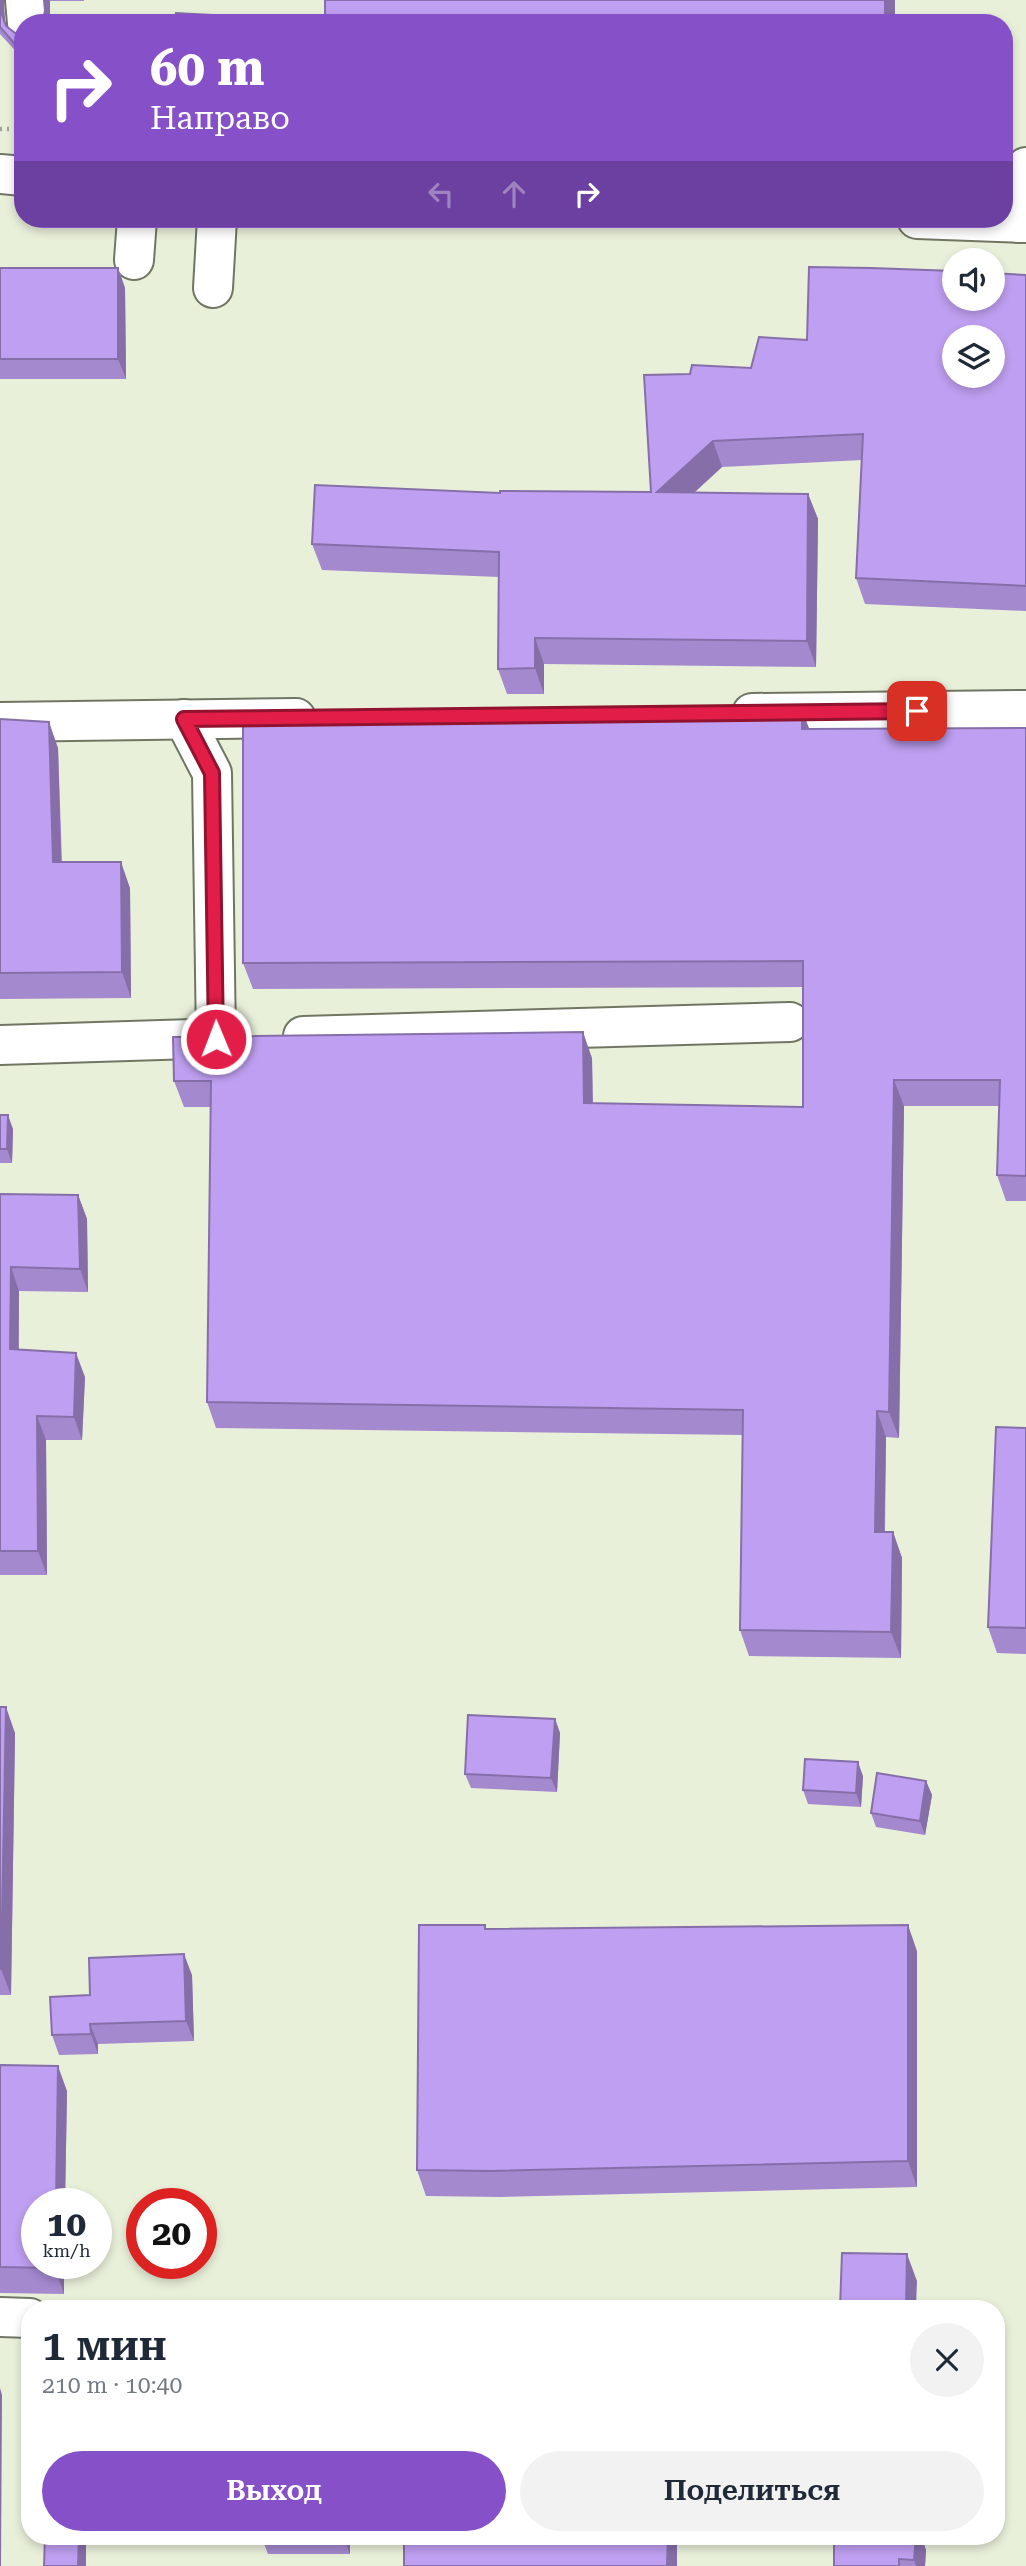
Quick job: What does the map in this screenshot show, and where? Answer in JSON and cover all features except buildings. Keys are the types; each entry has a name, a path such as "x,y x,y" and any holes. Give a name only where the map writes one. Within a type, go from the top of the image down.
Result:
{"street":[{"path":"1023,223 1026,167"},
{"path":"134,260 136,228"},
{"path":"213,288 216,228"},
{"path":"722,713 1026,710"},
{"path":"0,722 336,717"},
{"path":"184,719 212,773 216,1039"},
{"path":"0,1045 790,1022"},
{"path":"0,2317 21,2318"}],"route":[{"path":"216,1039 212,773 184,719 917,711"}]}
